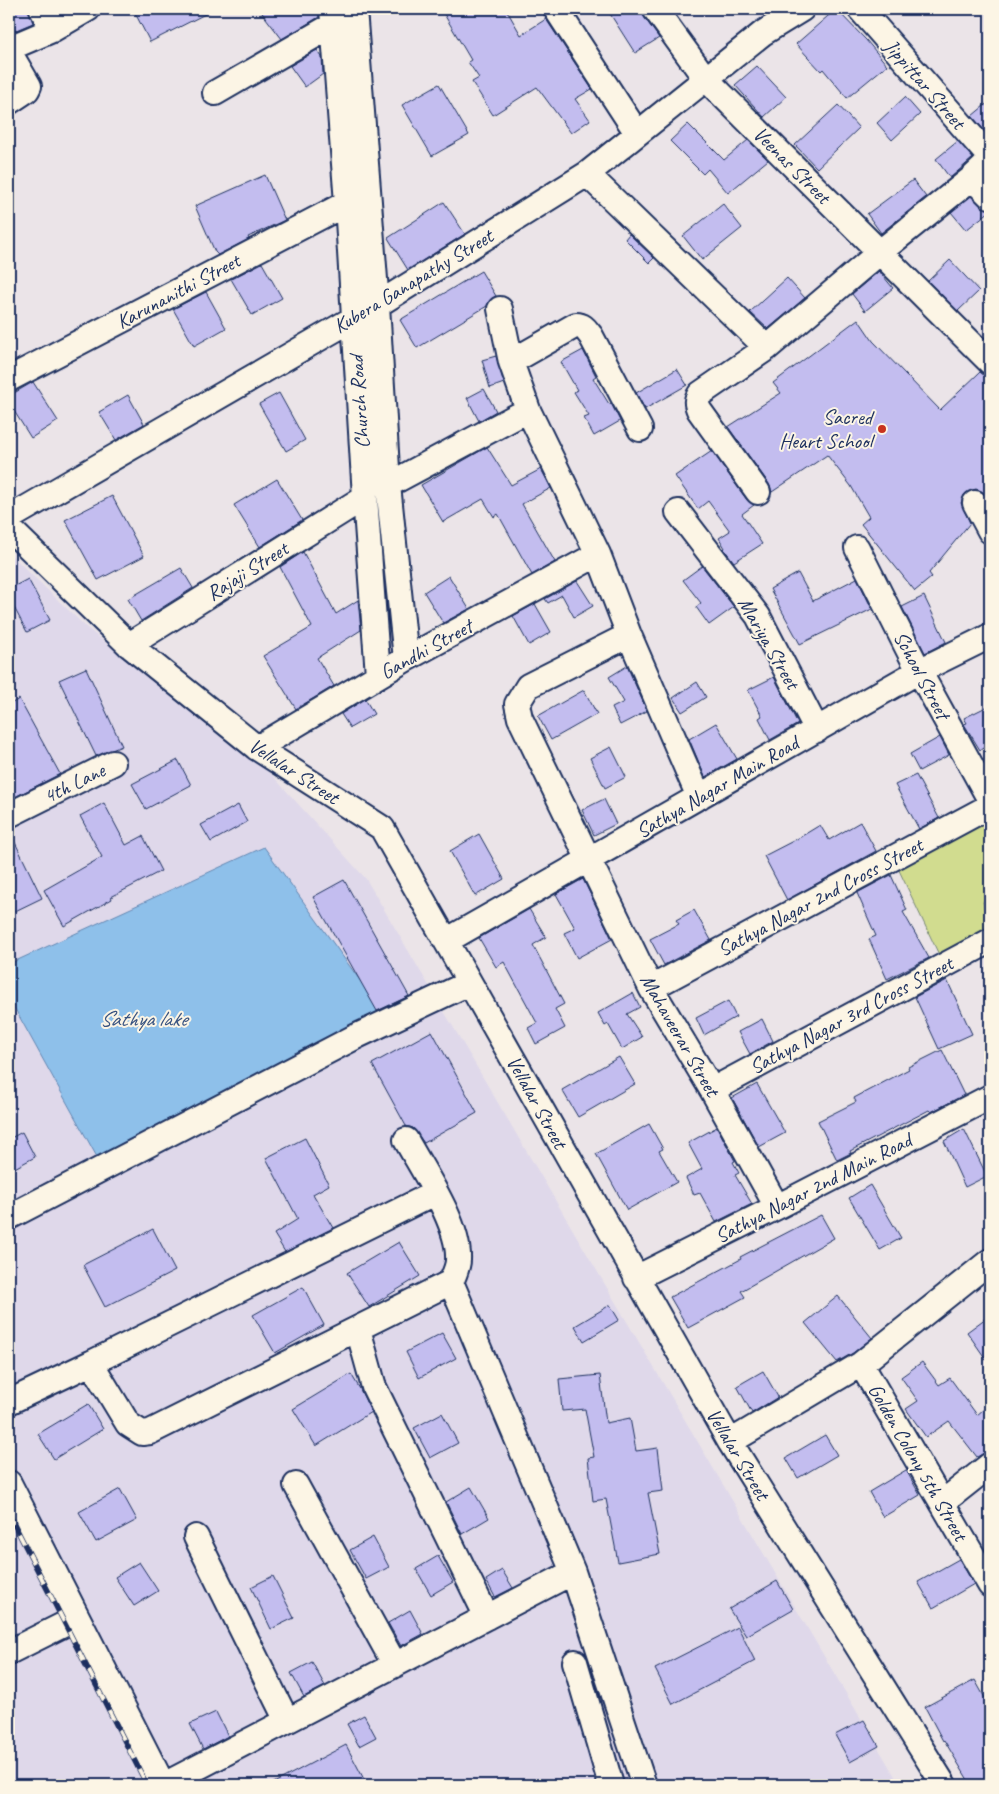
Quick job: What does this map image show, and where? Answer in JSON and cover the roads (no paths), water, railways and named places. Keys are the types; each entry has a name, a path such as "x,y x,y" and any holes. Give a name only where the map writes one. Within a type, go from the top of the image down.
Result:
{"street":[{"path":"42,9 52,30"},
{"path":"9,102 27,90 29,86 11,55 10,50 12,47 52,30 88,9"},
{"name":"Church Road","path":"354,9 377,305 388,485 406,659"},
{"path":"556,9 637,133"},
{"name":"Veenas Street","path":"655,9 705,78 990,362"},
{"name":"Jippittar Street","path":"860,9 990,159"},
{"name":"Kubera Ganapathy Street","path":"11,531 587,174 705,78 763,33 797,10"},
{"path":"215,93 332,17"},
{"name":"Church Road","path":"332,17 347,203 353,318 378,675"},
{"path":"758,492 696,404 700,394 768,348 880,252 972,178 990,159"},
{"path":"587,174 768,348"},
{"path":"972,178 990,196"},
{"name":"Karunanithi Street","path":"9,379 347,203"},
{"path":"500,309 511,362 528,410 598,554 629,635 699,797"},
{"path":"511,362 576,325 580,325 591,336 640,429"},
{"path":"388,485 528,410"},
{"name":"Rajaji Street","path":"129,645 365,497"},
{"path":"975,503 990,532"},
{"name":"Mariya Street","path":"678,512 758,616 817,730"},
{"name":"Vellalar Street","path":"11,531 129,645 257,748 382,828 730,1442 944,1785"},
{"name":"School Street","path":"857,548 919,671 990,800"},
{"name":"Gandhi Street","path":"257,748 406,659 598,554"},
{"name":"Mahaveerar Street","path":"629,635 528,686 517,704 520,718 651,988 712,1090 778,1207"},
{"name":"Sathya Nagar Main Road","path":"446,941 919,671 990,636"},
{"name":"4th Lane","path":"9,815 113,763"},
{"name":"Sathya Nagar 2nd Cross Street","path":"651,988 990,806"},
{"name":"Sathya Nagar 3rd Cross Street","path":"712,1090 990,941"},
{"path":"9,1217 356,1036 469,983"},
{"name":"Sathya Nagar 2nd Main Road","path":"636,1278 990,1097"},
{"path":"406,1140 456,1235 458,1261 451,1282 573,1572 644,1785"},
{"path":"9,1402 435,1193"},
{"path":"730,1442 862,1364 990,1261"},
{"path":"91,1363 128,1424 142,1433 150,1432 451,1282"},
{"path":"358,1329 374,1386 487,1617"},
{"name":"Golden Colony 5th Street","path":"862,1364 990,1585"},
{"path":"942,1504 990,1465"},
{"path":"9,1483 164,1785 573,1572"},
{"path":"296,1485 395,1665"},
{"path":"196,1537 287,1721"},
{"path":"9,1652 77,1618"},
{"path":"575,1662 611,1785"}],"water":[{"name":"Sathya lake","path":"264,847 387,1018 97,1157 9,998 9,964"}],"railway":[{"path":"9,1514 147,1785"}],"place":[{"name":"Sacred Heart School","path":"882,429"}]}
